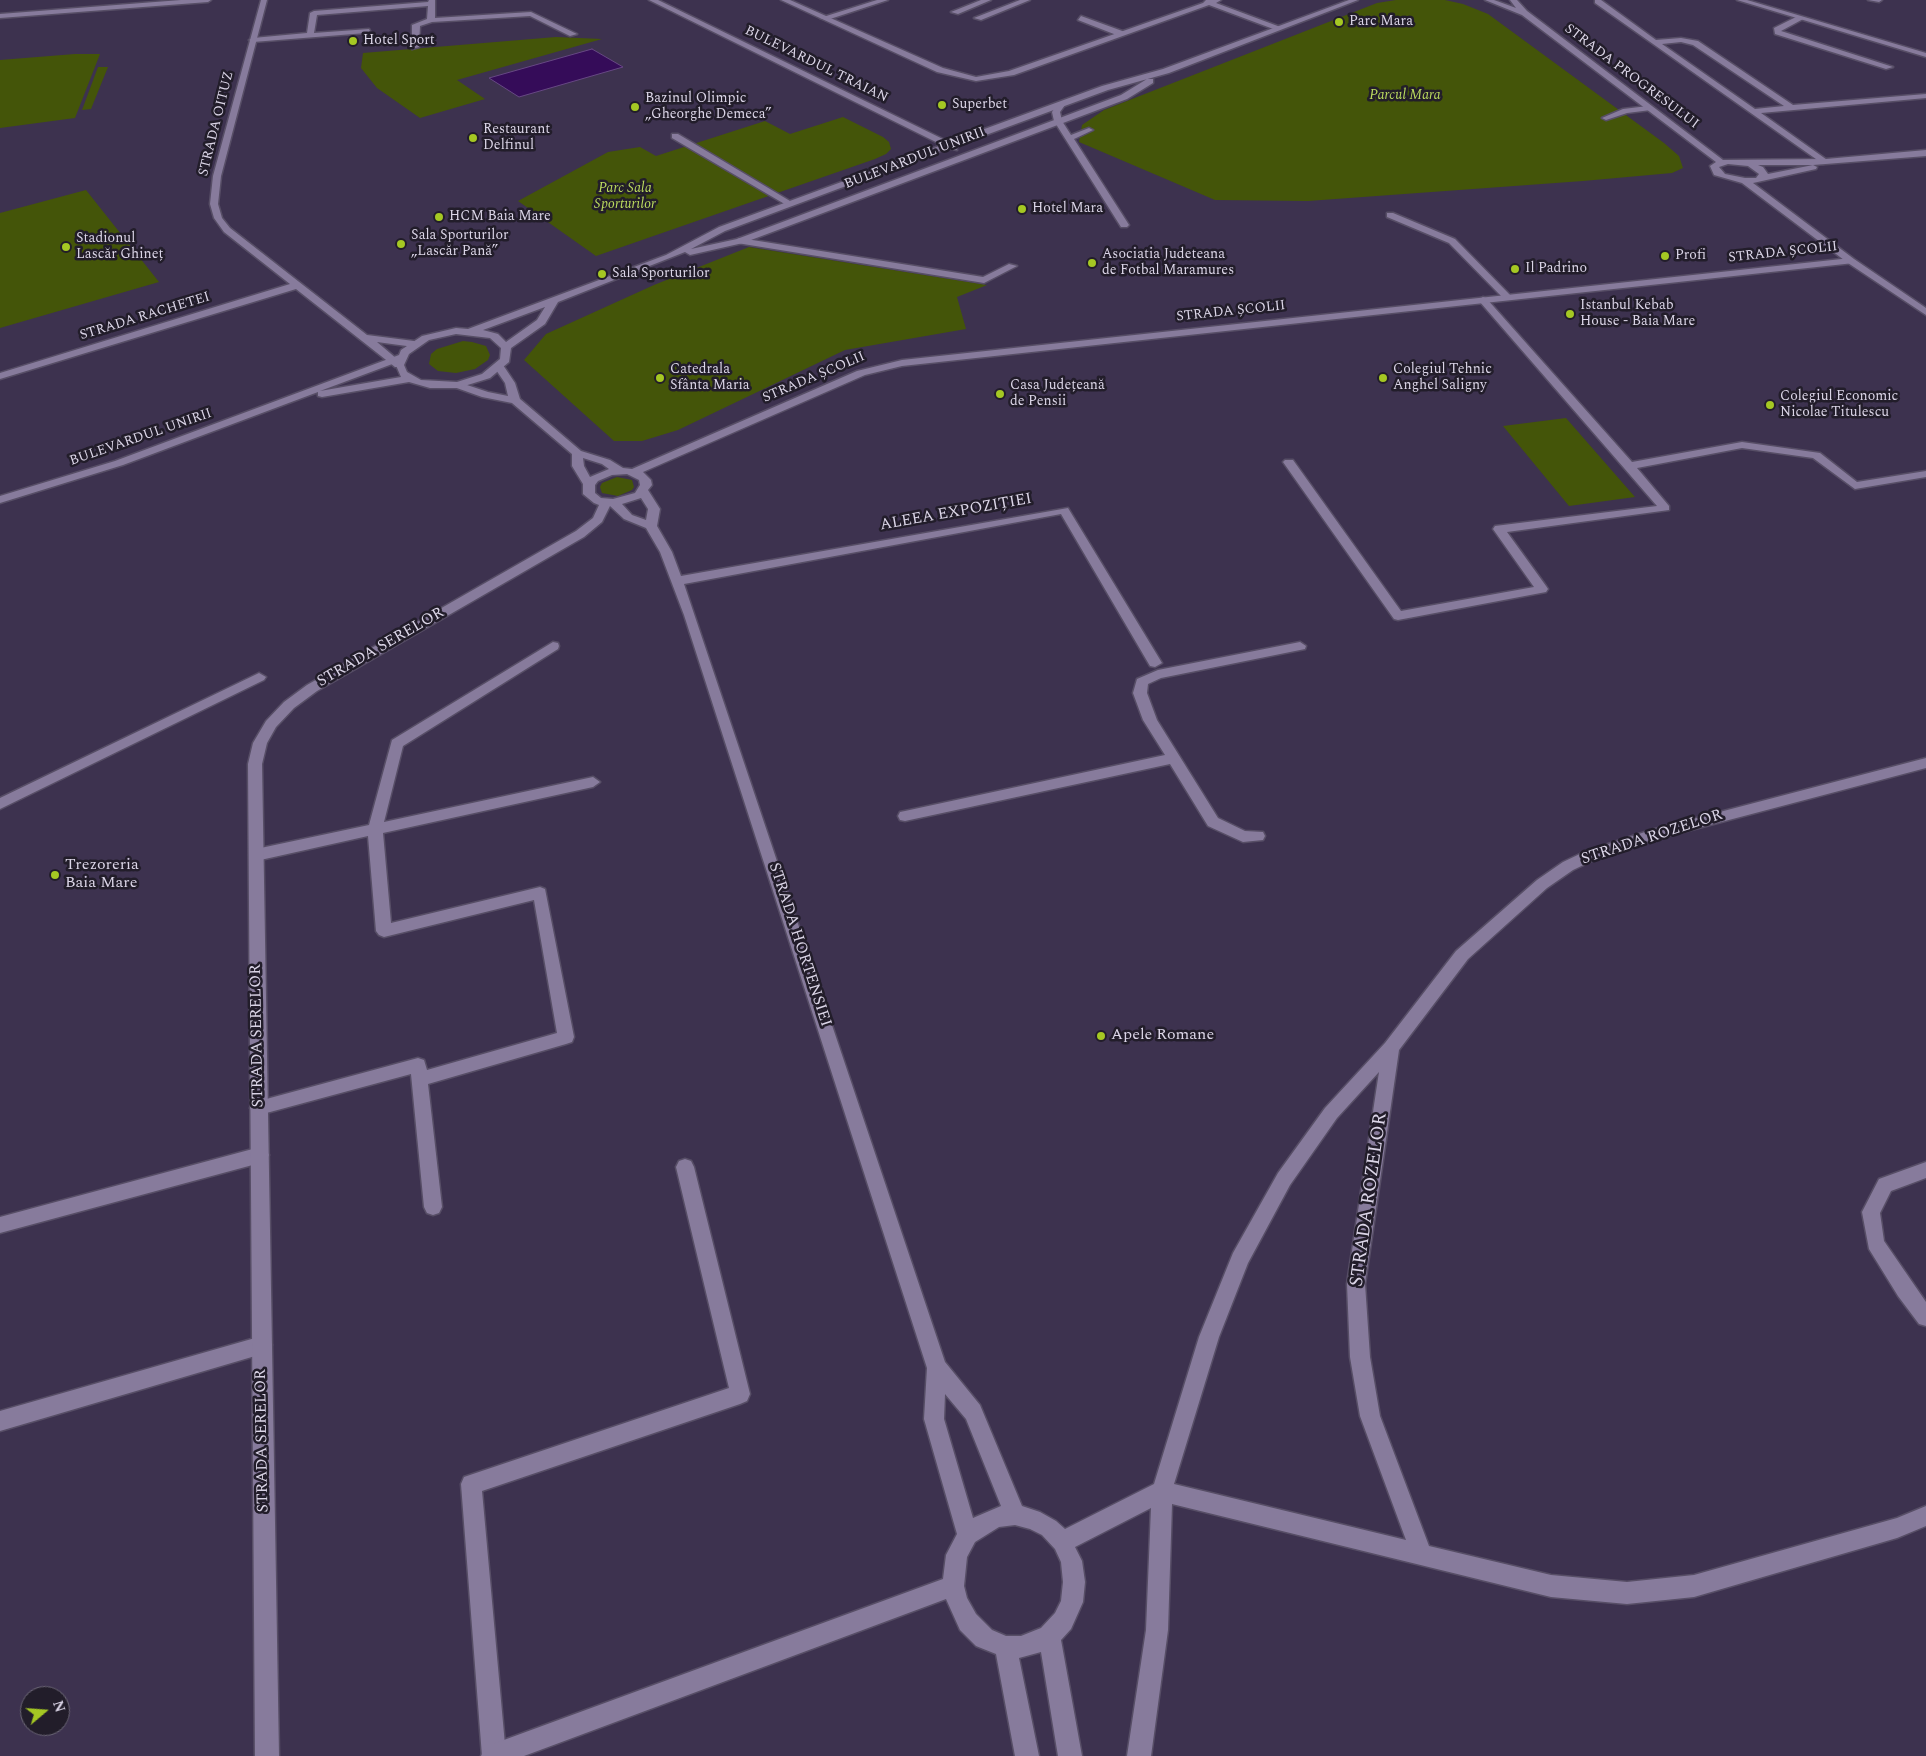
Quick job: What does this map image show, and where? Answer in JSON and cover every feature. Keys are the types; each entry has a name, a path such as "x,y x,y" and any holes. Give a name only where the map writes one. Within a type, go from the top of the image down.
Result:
{"street":[{"path":"0,16 208,0"},
{"name":"STRADA OITUZ","path":"264,0 217,176 214,204 218,218 227,230 364,337 398,361 403,374 409,379"},
{"name":"BULEVARDUL TRAIAN","path":"652,0 967,154"},
{"path":"784,0 940,70 976,79 1011,73 1218,0"},
{"path":"824,18 880,0"},
{"path":"955,12 988,0"},
{"path":"978,18 1026,0"},
{"path":"1200,0 1279,28"},
{"name":"BULEVARDUL UNIRII","path":"471,331 669,257 722,229 1105,88 1166,71 1355,0"},
{"name":"STRADA PROGRESULUI","path":"1488,0 1524,13"},
{"name":"STRADA PROGRESULUI","path":"1513,0 1524,13 1721,162"},
{"path":"1598,0 1597,2 1826,162"},
{"path":"1740,0 1926,55"},
{"path":"1871,0 1879,0"},
{"path":"310,35 314,13 431,2 431,20"},
{"path":"415,47 416,25 431,20 531,14 573,34"},
{"path":"1081,18 1122,34"},
{"path":"1801,18 1777,30 1778,32 1889,67"},
{"path":"253,40 366,31"},
{"path":"1655,42 1681,40 1695,44 1792,108"},
{"name":"BULEVARDUL UNIRII","path":"669,257 740,241 967,154 1124,97 1166,71"},
{"path":"1754,112 1926,96"},
{"path":"1061,105 1056,112 1058,121 1124,225"},
{"path":"1606,118 1626,111 1648,108"},
{"path":"1070,138 1089,130"},
{"path":"675,136 791,204"},
{"path":"1826,162 1807,170 1745,181 1729,178 1717,173 1714,166 1721,162 1826,162 1926,154"},
{"path":"1742,162 1760,169 1763,172 1762,178"},
{"path":"1745,181 1851,261 1926,312"},
{"path":"1390,215 1452,241 1508,298"},
{"path":"740,241 868,263 984,280 1012,266"},
{"name":"STRADA ȘCOLII","path":"634,472 861,373 881,367 939,358 1851,261"},
{"name":"STRADA RACHETEI","path":"0,376 297,285"},
{"path":"506,347 541,322 554,300"},
{"path":"1289,462 1398,616 1542,588 1499,529 1665,508 1483,300"},
{"path":"398,361 414,344 441,334 471,331 494,336 506,347"},
{"name":"STRADA OITUZ","path":"364,337 414,344"},
{"path":"409,379 430,385 458,384 486,376 505,360 506,347"},
{"name":"BULEVARDUL UNIRII","path":"0,500 119,464 398,361"},
{"path":"499,367 510,383 515,400"},
{"name":"BULEVARDUL UNIRII","path":"291,399 409,379"},
{"path":"458,384 486,395 515,400 577,453 606,462 619,470"},
{"path":"1629,466 1742,445 1816,455 1855,486 1926,474"},
{"path":"577,453 578,466 589,484 589,494 593,498 610,503 628,517 651,526"},
{"path":"589,484 601,475 619,470 634,472"},
{"name":"STRADA HORTENSIEI","path":"634,472 645,480 644,491 654,509 651,526 666,552 677,581 937,1368 973,1412 1015,1515"},
{"path":"610,503 632,500 644,491"},
{"name":"STRADA SERELOR","path":"267,1756 255,764 260,743 271,724 289,705 312,688 580,534 598,520 610,503"},
{"name":"ALEEA EXPOZIȚIEI","path":"677,581 1064,510 1155,664"},
{"path":"420,1079 566,1037 540,894 384,931 375,830 397,743 552,646"},
{"path":"1258,836 1243,836 1213,822 1147,711 1140,694 1142,682 1158,674 1300,646"},
{"path":"0,804 259,677"},
{"path":"905,816 1174,758"},
{"name":"STRADA ROZELOR","path":"1162,1491 1209,1337 1240,1259 1284,1179 1331,1113 1391,1048 1462,955 1542,884 1568,866 1589,856 1651,835 1926,763"},
{"path":"256,855 593,782"},
{"name":"STRADA ROZELOR","path":"1391,1048 1356,1284 1360,1357 1370,1416 1421,1553"},
{"path":"259,1108 418,1065 433,1207"},
{"path":"0,1226 260,1155"},
{"path":"685,1167 740,1394 471,1484 493,1756 953,1586"},
{"path":"1926,1170 1885,1185 1871,1212 1875,1243 1905,1290 1926,1317"},
{"path":"0,1421 262,1345"},
{"name":"STRADA HORTENSIEI","path":"937,1368 934,1420 968,1535"},
{"path":"1139,1756 1157,1630 1162,1491"},
{"path":"1062,1542 1162,1491 1551,1586 1627,1593 1694,1586 1896,1528 1926,1516"},
{"path":"1015,1515 1033,1519 1049,1528 1062,1542 1071,1561 1074,1582 1072,1602 1063,1621 1049,1636 1029,1645 1006,1646 984,1638 968,1622 957,1602 953,1586 957,1555 968,1535 982,1524 998,1517 1015,1515"},
{"path":"1049,1636 1070,1756"},
{"path":"1006,1646 1027,1756"}],"green space":[{"name":"Parcul Mara","path":"1396,0 1445,0 1463,4 1488,14 1664,143 1679,156 1683,168 1672,173 1583,181 1308,201 1215,200 1079,142 1082,125 1104,110 1377,3"},
{"path":"556,37 602,39 457,80 485,99 420,118 377,88 361,68 363,53"},
{"path":"100,54 75,118 0,128 0,60"},
{"path":"98,67 108,67 91,109 82,110"},
{"name":"Parc Sala Sporturilor","path":"843,117 883,137 889,142 891,149 886,154 875,159 596,256 518,201 608,152 640,147 656,156 765,121 790,134"},
{"name":"Stadionul Lascăr Ghineț","path":"86,190 159,282 0,328 0,213"},
{"path":"749,247 987,285 957,297 966,329 845,350 678,430 642,441 614,441 524,360 546,334 654,285"},
{"path":"463,341 486,346 490,355 488,360 475,369 456,373 438,371 429,364 431,354 437,349"},
{"path":"1566,418 1635,497 1569,506 1503,426"},
{"path":"617,477 632,480 634,487 632,490 618,496 602,493 600,487 602,483"}],"shaded area":[{"path":"592,49 623,67 519,97 489,78"}],"place":[{"name":"Parc Mara","path":"1339,22"},
{"name":"Hotel Sport","path":"353,41"},
{"name":"Superbet","path":"942,105"},
{"name":"Bazinul Olimpic „Gheorghe Demeca”","path":"635,107"},
{"name":"Restaurant Delfinul","path":"473,138"},
{"name":"Hotel Mara","path":"1022,209"},
{"name":"HCM Baia Mare","path":"439,217"},
{"name":"Sala Sporturilor „Lascăr Pană”","path":"401,244"},
{"name":"Stadionul Lascăr Ghineț","path":"66,247"},
{"name":"Profi","path":"1665,256"},
{"name":"Asociatia Judeteana de Fotbal Maramures","path":"1092,263"},
{"name":"Il Padrino","path":"1515,269"},
{"name":"Sala Sporturilor","path":"602,274"},
{"name":"Istanbul Kebab House - Baia Mare","path":"1570,314"},
{"name":"Catedrala Sfânta Maria","path":"660,378"},
{"name":"Colegiul Tehnic Anghel Saligny","path":"1383,378"},
{"name":"Casa Județeană de Pensii","path":"1000,394"},
{"name":"Colegiul Economic Nicolae Titulescu","path":"1770,405"},
{"name":"Trezoreria Baia Mare","path":"55,875"},
{"name":"Apele Romane","path":"1101,1036"}]}
